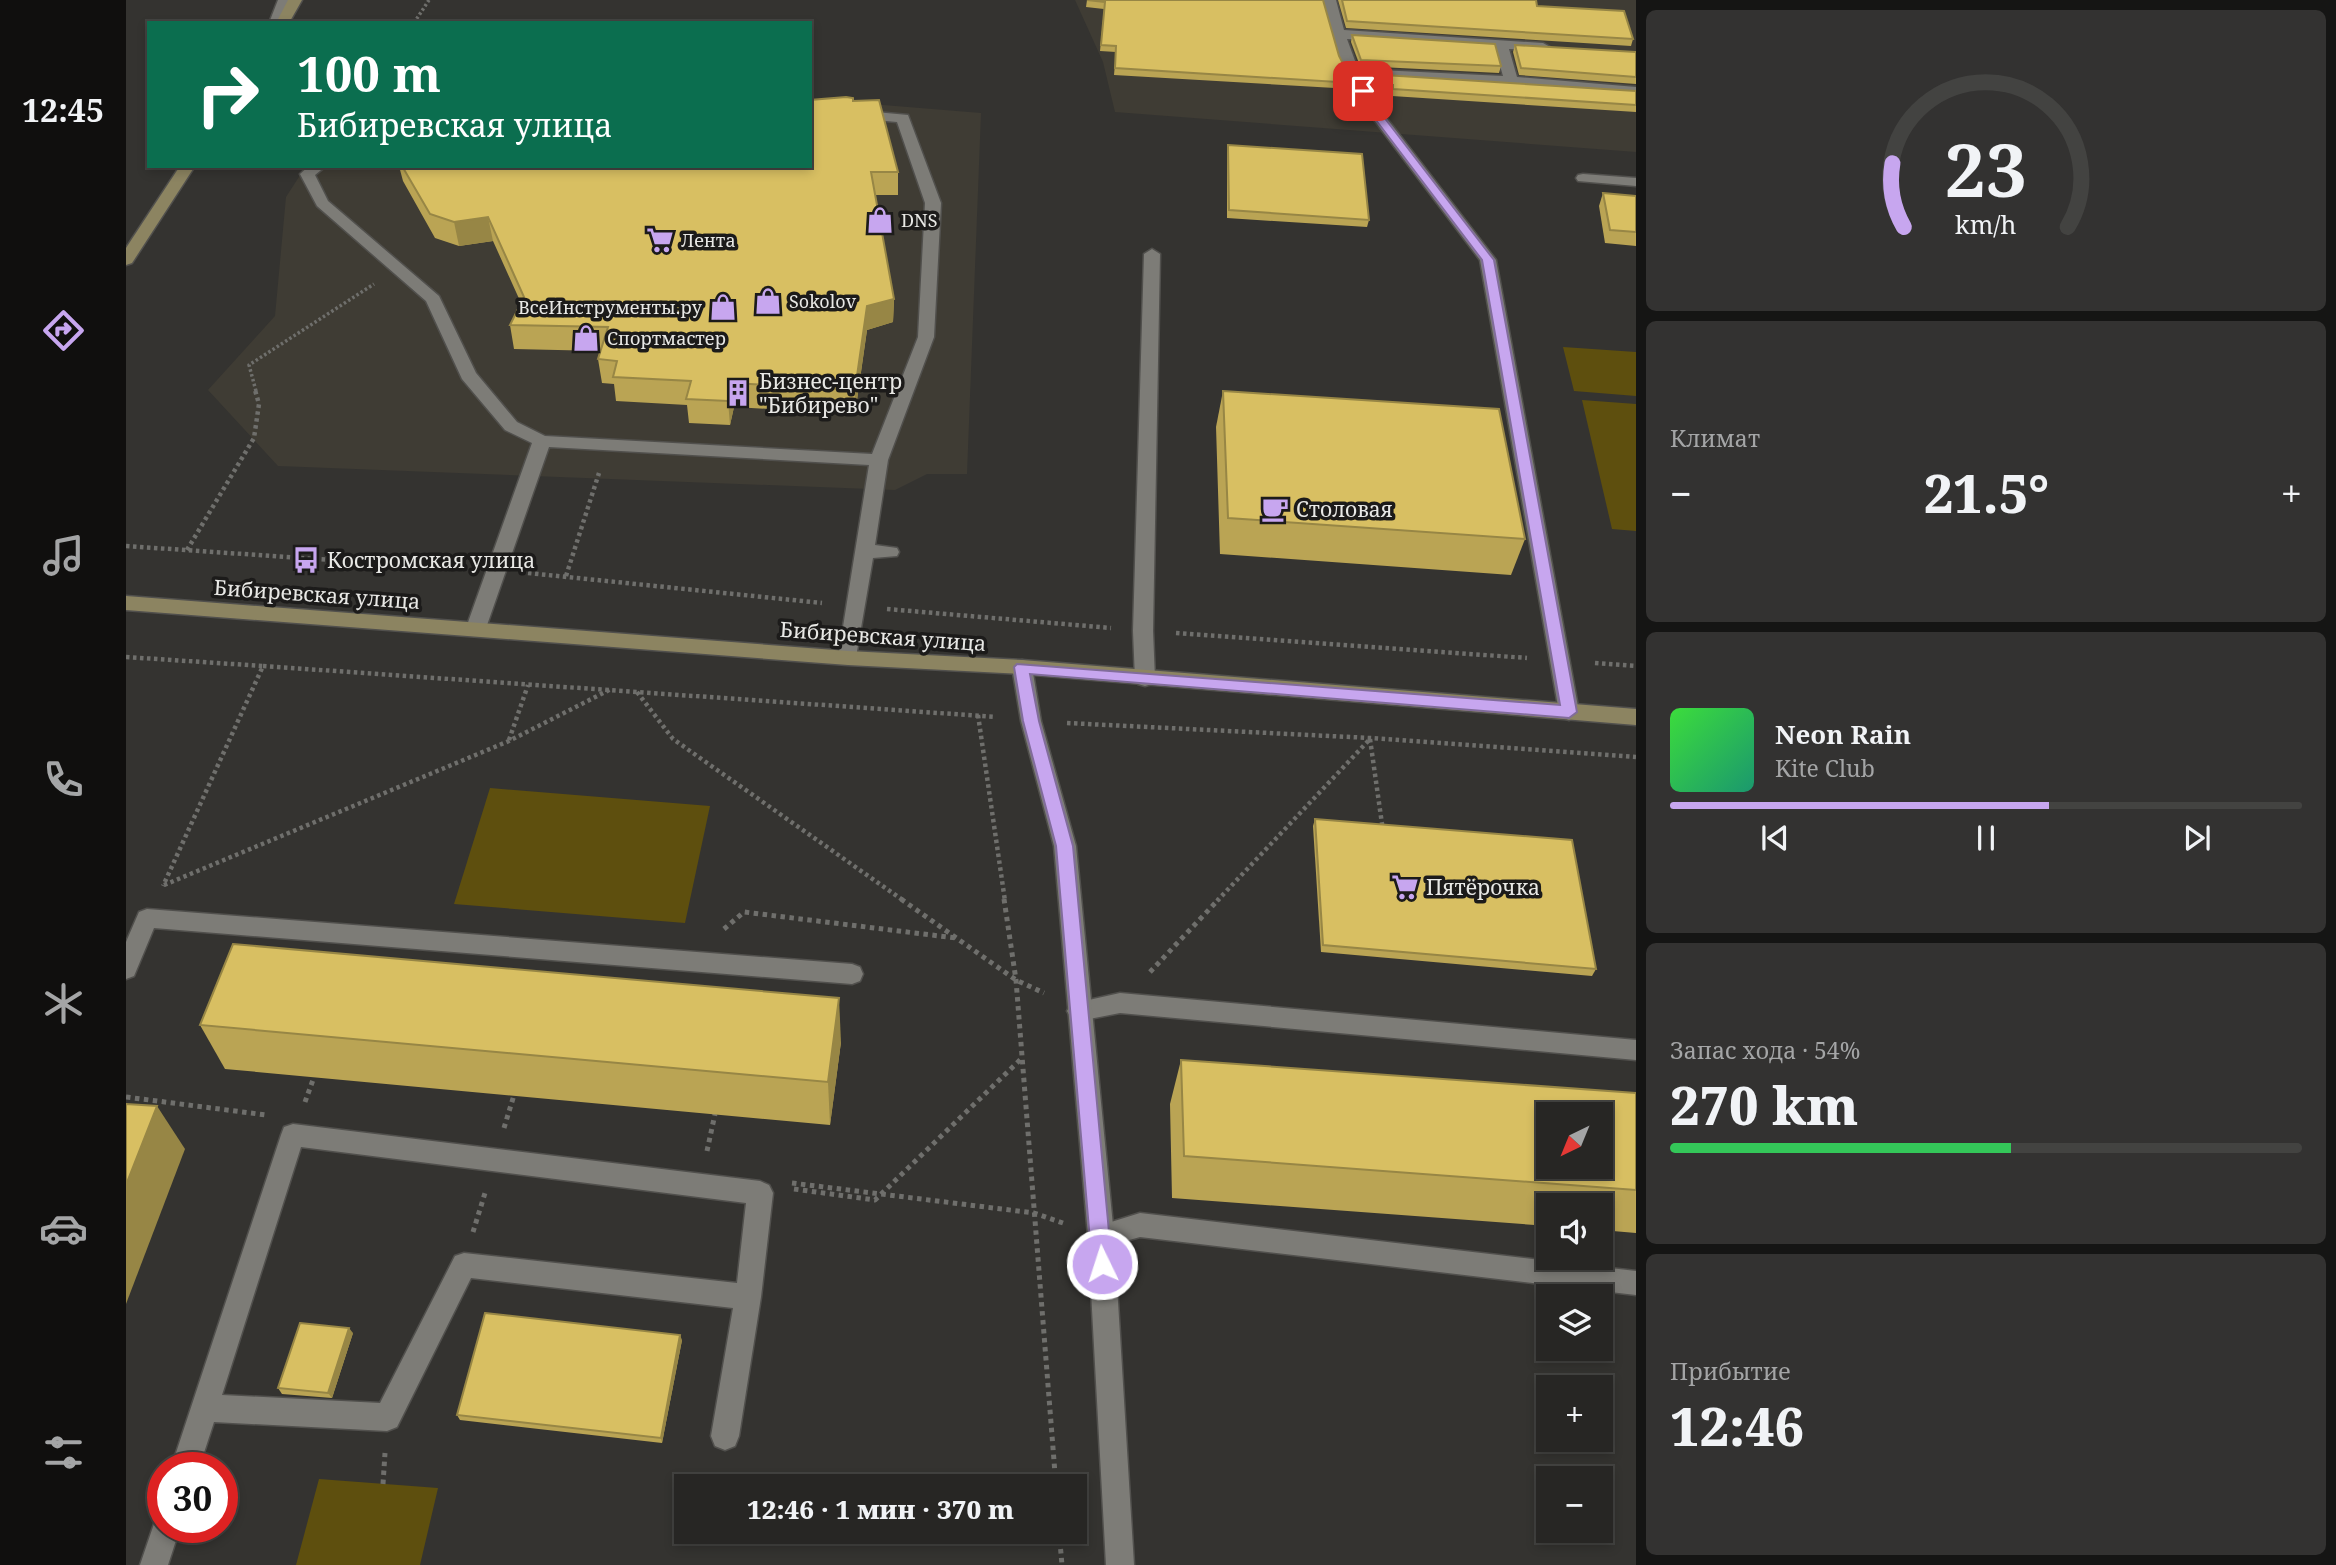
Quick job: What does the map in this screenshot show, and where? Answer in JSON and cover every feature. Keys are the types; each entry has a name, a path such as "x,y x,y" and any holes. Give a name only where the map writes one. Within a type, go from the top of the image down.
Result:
{"main road":[{"path":"283,21 293,0"},
{"path":"126,260 187,168"},
{"name":"Бибиревская улица","path":"126,603 848,657 1022,667 1145,679 1636,716"}],"street":[{"path":"277,21 293,0"},
{"path":"1329,0 1353,73 1372,108 1488,260 1569,712"},
{"path":"1339,34 1555,48"},
{"path":"1502,44 1511,81"},
{"path":"1353,73 1636,91"},
{"path":"812,110 903,118 933,203 926,337 879,460 848,657"},
{"path":"316,168 307,174 322,203 433,299 468,375 512,426 542,441 879,460"},
{"path":"1583,178 1636,182"},
{"path":"1145,679 1143,631 1152,254"},
{"path":"476,628 542,441"},
{"path":"865,551 890,552"},
{"path":"1022,667 1031,721 1065,846 1101,1236 1120,1565"},
{"path":"126,968 147,918 852,974"},
{"path":"1079,1011 1121,1003 1636,1049"},
{"path":"190,1452 293,1135 760,1193 748,1297 725,1436"},
{"path":"1101,1236 1140,1226 1636,1283"},
{"path":"204,1408 387,1417 464,1265 748,1297"},
{"path":"155,1565 162,1543"}],"path":[{"path":"415,21 429,0"},
{"path":"187,550 254,438 259,404 249,365 397,269"},
{"path":"566,576 607,445"},
{"path":"126,546 566,576 855,607 1143,631 1636,666"},
{"path":"126,657 612,689 1031,721 1370,738 1636,757"},
{"path":"147,918 263,666"},
{"path":"509,741 528,685"},
{"path":"151,891 509,741 612,689"},
{"path":"636,691 673,739 1016,980 1079,1011"},
{"path":"978,715 1016,980 1055,1474"},
{"path":"1370,738 1384,832"},
{"path":"1121,1003 1370,738"},
{"path":"686,961 744,912 957,938"},
{"path":"781,1182 800,1191 875,1200 1022,1058"},
{"path":"799,1184 1034,1213 1101,1236"},
{"path":"1060,1544 1062,1565"}],"shaded area":[{"path":"1075,0 1636,0 1636,152 1115,112 1103,62"},
{"path":"812,99 981,113 967,474 927,474 895,490 278,466 208,390 275,316 286,197 305,168 812,168"},
{"path":"1563,347 1636,352 1636,396 1574,391"},
{"path":"1582,400 1636,404 1636,531 1612,529"},
{"path":"490,788 710,806 685,923 454,904"},
{"path":"319,1479 438,1488 420,1565 296,1565"}],"building":[{"path":"1087,0 1323,0 1339,56 1353,83 1115,68 1116,46 1101,45 1105,2"},
{"path":"1342,0 1536,0 1537,6 1624,11 1633,39 1347,21"},
{"path":"1352,35 1495,44 1501,66 1361,60"},
{"path":"1515,45 1636,52 1636,77 1521,68"},
{"path":"1368,74 1636,91 1636,105 1393,89 1393,85 1374,84"},
{"name":"Лента","path":"846,97 853,98 853,101 879,100 898,172 871,172 894,299 867,306 855,390 732,383 728,401 686,399 691,381 613,377 617,361 598,359 608,327 510,325 524,297 488,217 454,222 430,214 403,168 812,168 812,100"},
{"path":"1228,145 1362,154 1369,220 1229,210"},
{"path":"1603,193 1636,196 1636,232 1610,230"},
{"path":"1223,391 1499,409 1525,539 1228,518"},
{"path":"1315,819 1572,840 1596,969 1323,945"},
{"path":"233,944 839,998 828,1082 200,1025"},
{"path":"1181,1060 1636,1093 1636,1190 1184,1156"},
{"path":"126,1104 157,1106 126,1185"},
{"path":"485,1313 680,1335 661,1438 457,1415"},
{"path":"300,1323 349,1328 328,1393 278,1388"}],"place":[{"name":"DNS","path":"880,220"},
{"name":"Лента","path":"660,240"},
{"name":"Sokolov","path":"768,301"},
{"name":"ВсеИнструменты.ру","path":"723,307"},
{"name":"Спортмастер","path":"586,338"},
{"name":"Бизнес-центр \"Бибирево\"","path":"738,393"},
{"name":"Столовая","path":"1275,509"},
{"name":"Костромская улица","path":"306,560"},
{"name":"Пятёрочка","path":"1405,887"}],"route":[{"path":"1102,1264 1065,846 1031,721 1022,667 1569,712 1488,260 1372,108 1363,91"}]}
